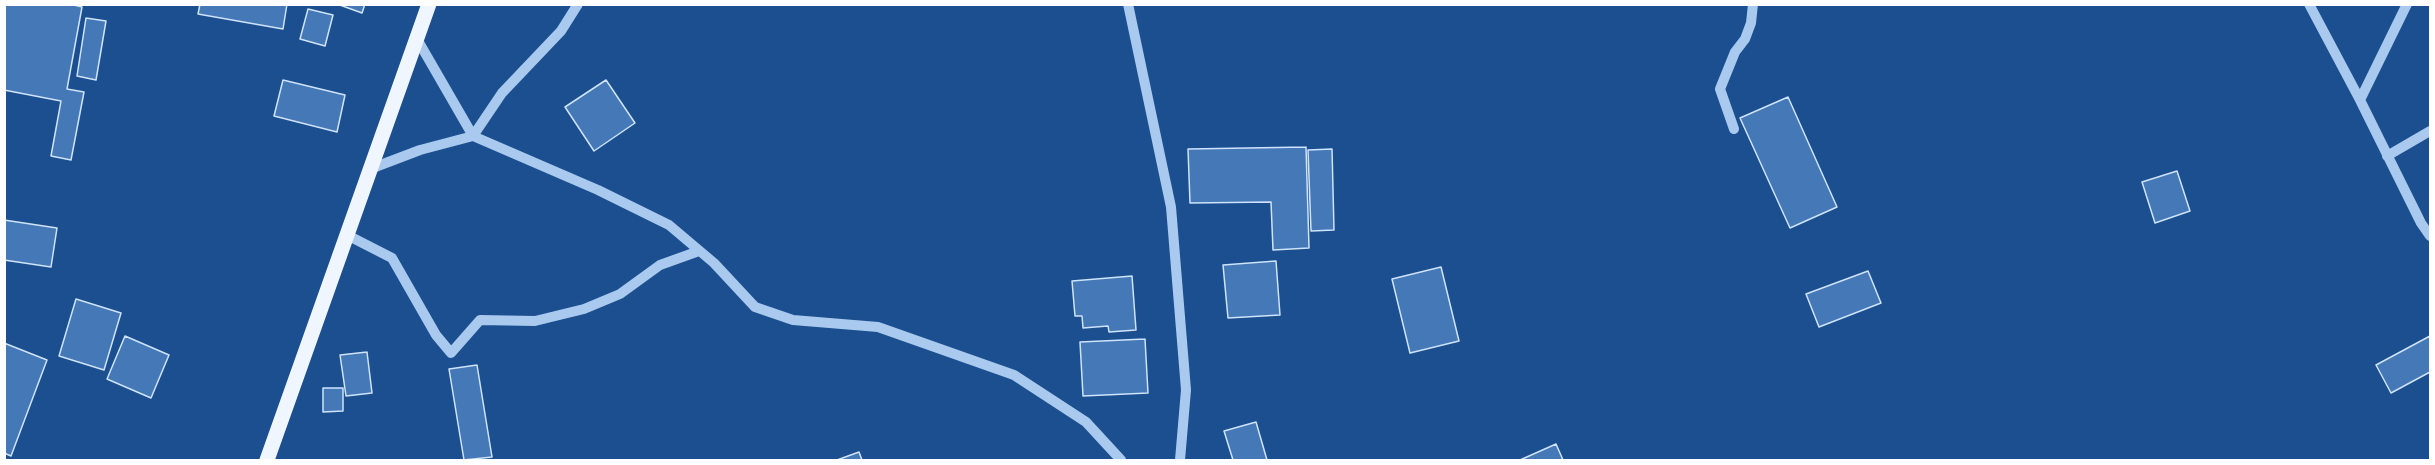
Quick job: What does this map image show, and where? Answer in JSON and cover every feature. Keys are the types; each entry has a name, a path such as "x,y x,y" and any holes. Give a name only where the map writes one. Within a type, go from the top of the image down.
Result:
{"main road":[{"path":"267,460 429,4"}],"street":[{"path":"370,169 420,150 473,136 502,93 561,31 578,4"},
{"path":"1128,4 1171,207 1186,390 1180,460"},
{"path":"1734,129 1719,89 1735,52 1745,39 1751,23 1753,4"},
{"path":"2309,4 2361,100 2421,224 2430,236"},
{"path":"2361,100 2407,4"},
{"path":"417,39 473,136 598,190 669,225 699,251 755,307 793,320 878,327 1014,375 1086,422 1121,460"},
{"path":"2387,156 2430,131"},
{"path":"347,235 392,258 436,335 451,353 480,320 535,321 584,309 620,294 660,265 699,251"}],"building":[{"path":"4,4 70,4 82,7 67,89 84,92 71,160 51,156 61,101 4,90"},
{"path":"200,4 287,4 283,29 198,14"},
{"path":"337,4 365,4 362,13"},
{"path":"308,9 333,15 325,46 300,39"},
{"path":"86,18 106,21 96,80 77,76"},
{"path":"283,80 345,95 337,132 274,116"},
{"path":"606,80 635,123 594,151 565,107"},
{"path":"1788,97 1837,207 1790,228 1740,118"},
{"path":"1306,147 1309,248 1273,250 1271,202 1190,203 1188,149"},
{"path":"1332,149 1334,230 1311,231 1308,150"},
{"path":"2177,171 2190,211 2155,223 2142,182"},
{"path":"4,220 57,228 51,267 4,260"},
{"path":"1276,261 1280,315 1228,318 1223,265"},
{"path":"1441,267 1459,341 1410,353 1392,279"},
{"path":"1868,271 1881,303 1819,327 1806,294"},
{"path":"1132,276 1136,330 1109,332 1108,326 1083,328 1082,316 1075,316 1072,281"},
{"path":"76,299 121,313 104,370 59,356"},
{"path":"125,336 169,355 151,398 107,379"},
{"path":"2430,336 2430,372 2391,393 2376,365"},
{"path":"1145,339 1148,393 1083,396 1080,342"},
{"path":"4,343 47,360 11,456 4,453"},
{"path":"367,352 372,393 346,396 340,355"},
{"path":"477,365 492,457 464,460 449,369"},
{"path":"323,388 343,388 343,411 323,412"},
{"path":"1256,422 1267,460 1233,460 1224,431"},
{"path":"1556,444 1563,460 1520,460"},
{"path":"859,452 862,460 837,460"}]}
